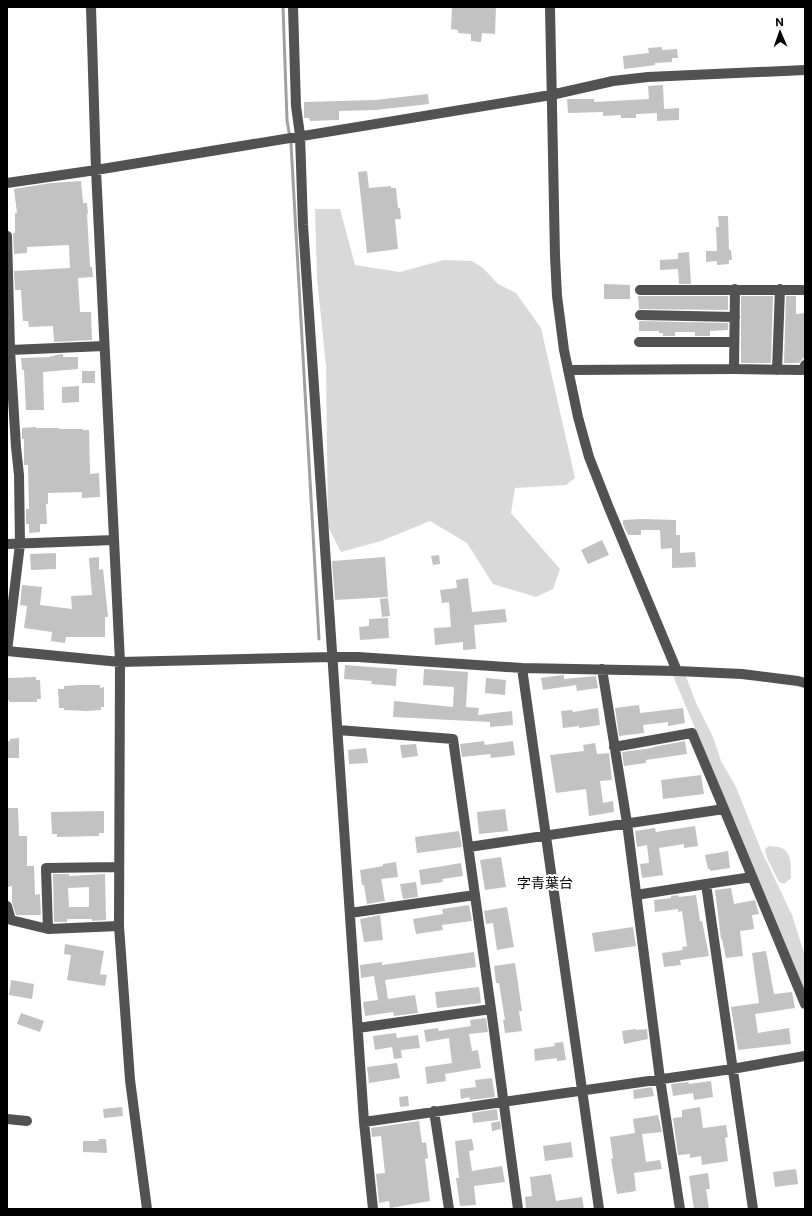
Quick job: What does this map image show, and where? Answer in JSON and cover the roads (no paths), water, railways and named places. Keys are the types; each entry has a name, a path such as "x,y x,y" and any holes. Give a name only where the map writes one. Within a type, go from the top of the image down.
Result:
{"street":[{"path":"91,7 96,170 120,662 119,926 130,1080 147,1209"},
{"path":"293,7 296,106 300,135 303,225 364,1122 373,1209"},
{"path":"550,7 557,296 564,350 578,417 589,457 677,671"},
{"path":"7,183 96,170 300,135 551,95 613,81 648,77 805,70"},
{"path":"7,236 12,447 19,475 20,544 7,651 120,662 332,657 522,668 677,671 742,674 805,683"},
{"path":"734,369 735,289"},
{"path":"777,370 780,289"},
{"path":"640,290 805,290"},
{"path":"640,315 735,317"},
{"path":"639,342 734,342"},
{"path":"10,350 104,346"},
{"path":"568,370 803,370 805,365"},
{"path":"7,544 114,540"},
{"path":"522,668 547,835 599,1209"},
{"path":"602,669 627,823 660,1079 680,1209"},
{"path":"338,730 453,739 492,1009 518,1209"},
{"path":"614,747 692,733 805,1004"},
{"path":"469,847 724,809"},
{"path":"48,929 46,868 119,867"},
{"path":"636,895 752,878"},
{"path":"706,884 753,1209"},
{"path":"350,913 475,895"},
{"path":"7,906 12,920 48,929 119,926"},
{"path":"358,1028 492,1009"},
{"path":"364,1122 732,1069 805,1056"},
{"path":"434,1111 449,1209"},
{"path":"7,1119 27,1121"}],"waterway":[{"path":"283,7 287,120 291,144 319,639"}],"district":[{"name":"字青葉台","path":"545,883"}]}
